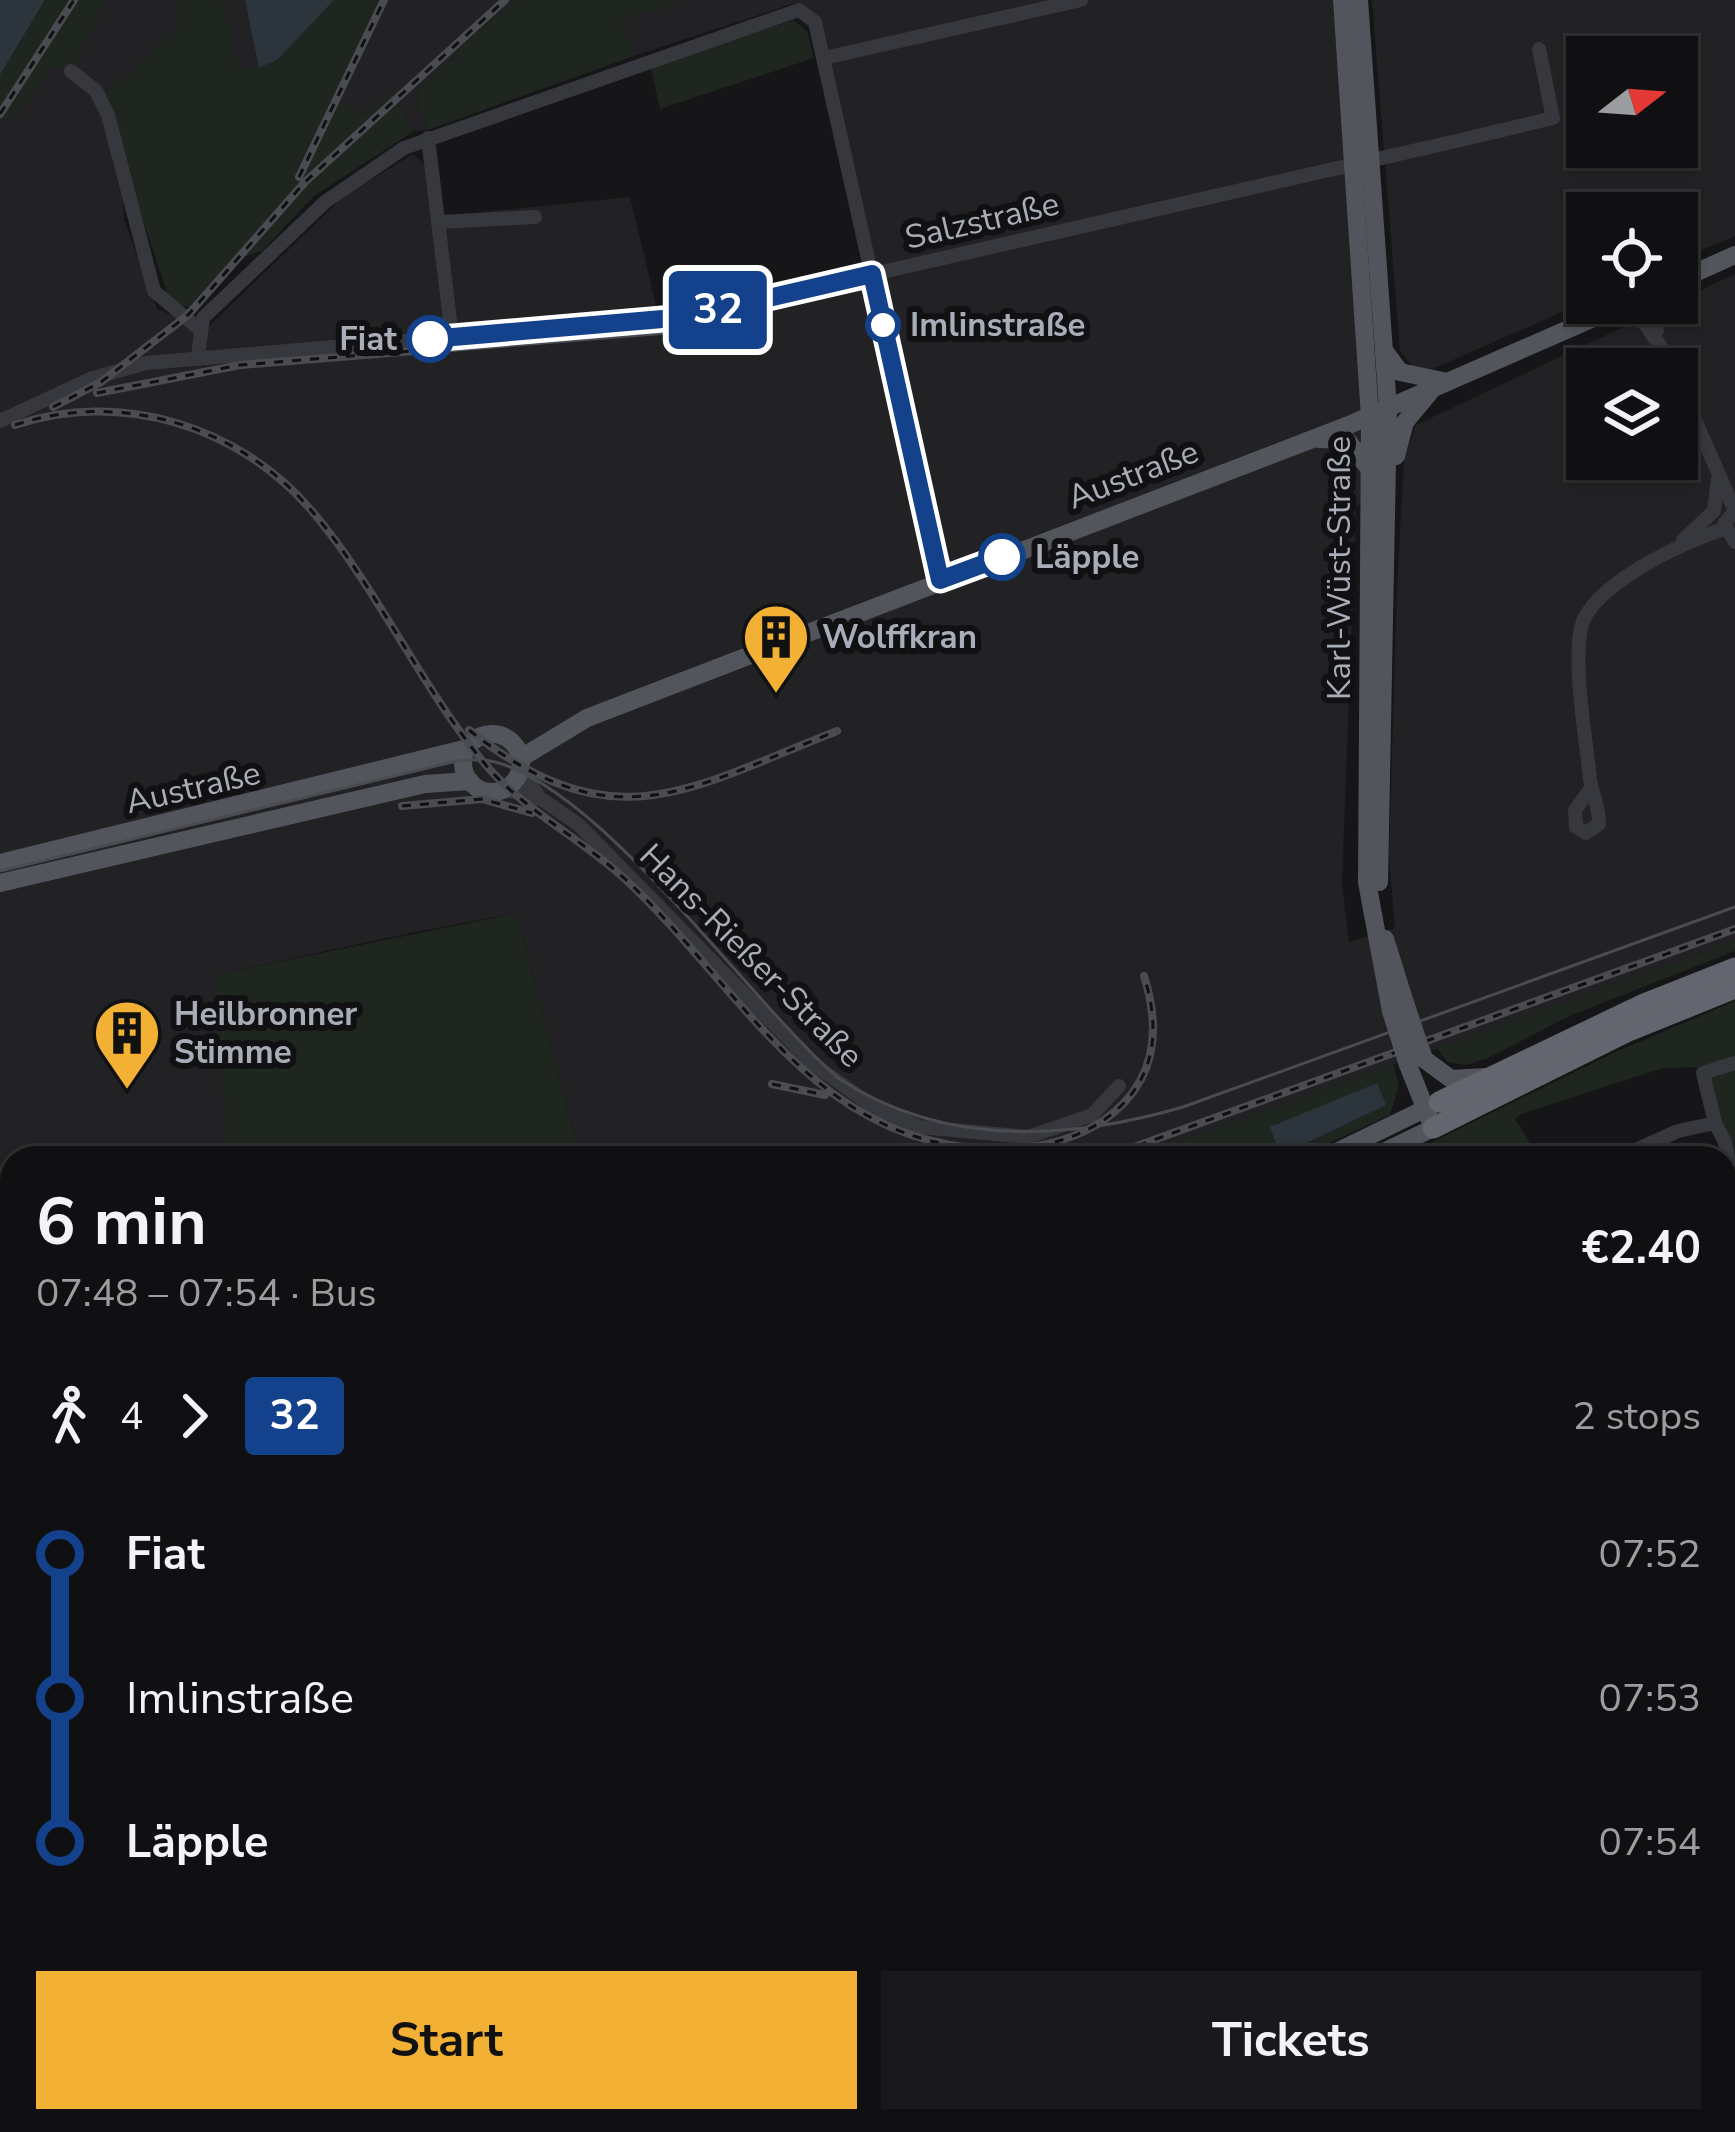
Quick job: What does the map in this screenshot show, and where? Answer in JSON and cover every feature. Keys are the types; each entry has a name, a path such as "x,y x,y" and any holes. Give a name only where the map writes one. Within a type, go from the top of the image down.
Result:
{"highway":[{"path":"1436,1115 1489,1076 1735,968"},
{"path":"1436,1115 1735,988"}],"main road":[{"name":"Karl-Wüst-Straße","path":"1342,0 1385,352 1371,471 1367,882 1398,1009 1436,1115"},
{"name":"Karl-Wüst-Straße","path":"1359,0 1387,538 1379,896 1398,1009"},
{"path":"1698,272 1735,255"},
{"name":"Austraße","path":"0,863 469,748 489,735 517,757 587,718 1315,438 1579,325"},
{"path":"1385,352 1400,372 1441,385 1409,416 1398,439 1387,538"},
{"path":"1315,438 1347,440 1359,448 1371,471"},
{"path":"469,748 464,759 470,781"},
{"path":"504,789 517,757"},
{"name":"Austraße","path":"0,883 425,784 470,781 487,791 504,789"},
{"path":"1416,1062 1451,1078 1489,1076"},
{"path":"1355,1146 1436,1115"},
{"path":"1389,1146 1436,1115"}],"street":[{"path":"824,58 1081,0"},
{"path":"198,356 198,328 325,202 428,138 799,10 815,22 824,58 940,580"},
{"name":"Salzstraße","path":"0,421 118,370 198,356 686,317 1553,118 1539,49"},
{"path":"71,71 96,91 108,116 154,291 198,328"},
{"path":"428,138 452,337"},
{"path":"438,223 535,217"},
{"path":"1579,325 1631,315 1648,326 1661,348"},
{"path":"1683,541 1729,535 1735,511 1698,428"},
{"path":"1591,788 1582,624 1598,600 1683,541 1714,511 1718,475"},
{"name":"Hans-Rießer-Straße","path":"517,757 541,799 624,865 812,1063 874,1108 920,1127 1028,1137 1076,1123 1108,1102 1119,1086"},
{"name":"Hans-Rießer-Straße","path":"504,789 541,799"},
{"path":"1726,1146 1703,1073 1735,1063"},
{"path":"1645,1146 1678,1131 1715,1123"}],"shaded area":[{"path":"0,0 45,0 0,75"},
{"path":"45,0 107,0 72,66 52,67 12,120 0,119 0,75"},
{"path":"107,0 369,0 122,177 124,220 157,309 206,329 343,197 413,154 426,165 433,217 630,197 658,313 874,264 819,17 795,3 634,56 621,21 684,0 1349,0 1379,494 1356,506 1342,884 1349,942 1395,928 1389,856 1397,587 1404,459 1416,425 1566,354 1566,480 1698,480 1698,348 1579,348 1629,324 1698,324 1698,292 1735,274 1735,941 1168,1146 577,1146 517,913 215,975 228,1146 0,1146 0,119 12,120 52,67 72,66"},
{"path":"176,0 223,0 239,71 278,59 334,0 379,0 339,99 366,115 389,90 414,131 314,196 262,251 234,260 189,308 169,299 104,101 112,88 182,26"},
{"path":"245,0 334,0 278,59 259,68"},
{"path":"379,0 515,0 455,51 459,56 418,91 417,106 428,130 414,131 398,104 366,115 339,100"},
{"path":"515,0 684,0 622,21 634,56 428,130 417,106 418,91 458,56 454,51"},
{"path":"1372,0 1735,0 1735,236 1698,251 1698,192 1566,192 1566,310 1430,370 1413,367 1400,351"},
{"path":"793,20 807,31 814,58 660,109 651,68"},
{"path":"517,913 577,1146 228,1146 214,975"},
{"path":"1735,941 1735,951 1574,1014 1486,1059 1466,1065 1448,1062 1437,1048"},
{"path":"1735,1001 1735,1146 1725,1146 1706,1067 1663,1068 1521,1114 1515,1119 1532,1146 1424,1146 1611,1054"},
{"path":"1393,1064 1399,1085 1390,1115 1322,1146 1168,1146"},
{"path":"1377,1083 1386,1105 1300,1146 1277,1146 1270,1127"}],"tram line":[{"path":"0,871 448,763 495,762 544,785 588,818 677,905 838,1078 919,1116 1006,1131 1094,1127 1183,1107 1735,907"}],"railway":[{"path":"0,114 74,0"},
{"path":"299,177 384,0"},
{"path":"53,407 101,382 188,315 305,182 505,0"},
{"path":"97,393 240,365 673,330"},
{"path":"15,425 55,415 136,414 175,422 249,456 282,481 335,540 440,702 500,780 625,879 785,1053 828,1090 876,1120 930,1141 969,1146"},
{"path":"469,730 520,765 566,787 609,796 692,787 837,731"},
{"path":"402,806 482,799 532,813"},
{"path":"1137,1146 1735,929"},
{"path":"1034,1146 1091,1128 1134,1090 1144,1074 1153,1037 1144,976"},
{"path":"772,1084 825,1095"}],"bus line":[{"name":"32","path":"430,339 686,317 872,274 940,580 1002,557"}],"place":[{"name":"Imlinstraße","path":"883,325"},
{"name":"Fiat","path":"430,339"},
{"name":"Läpple","path":"1002,557"},
{"name":"Wolffkran","path":"776,696"},
{"name":"Heilbronner Stimme","path":"127,1092"}]}
